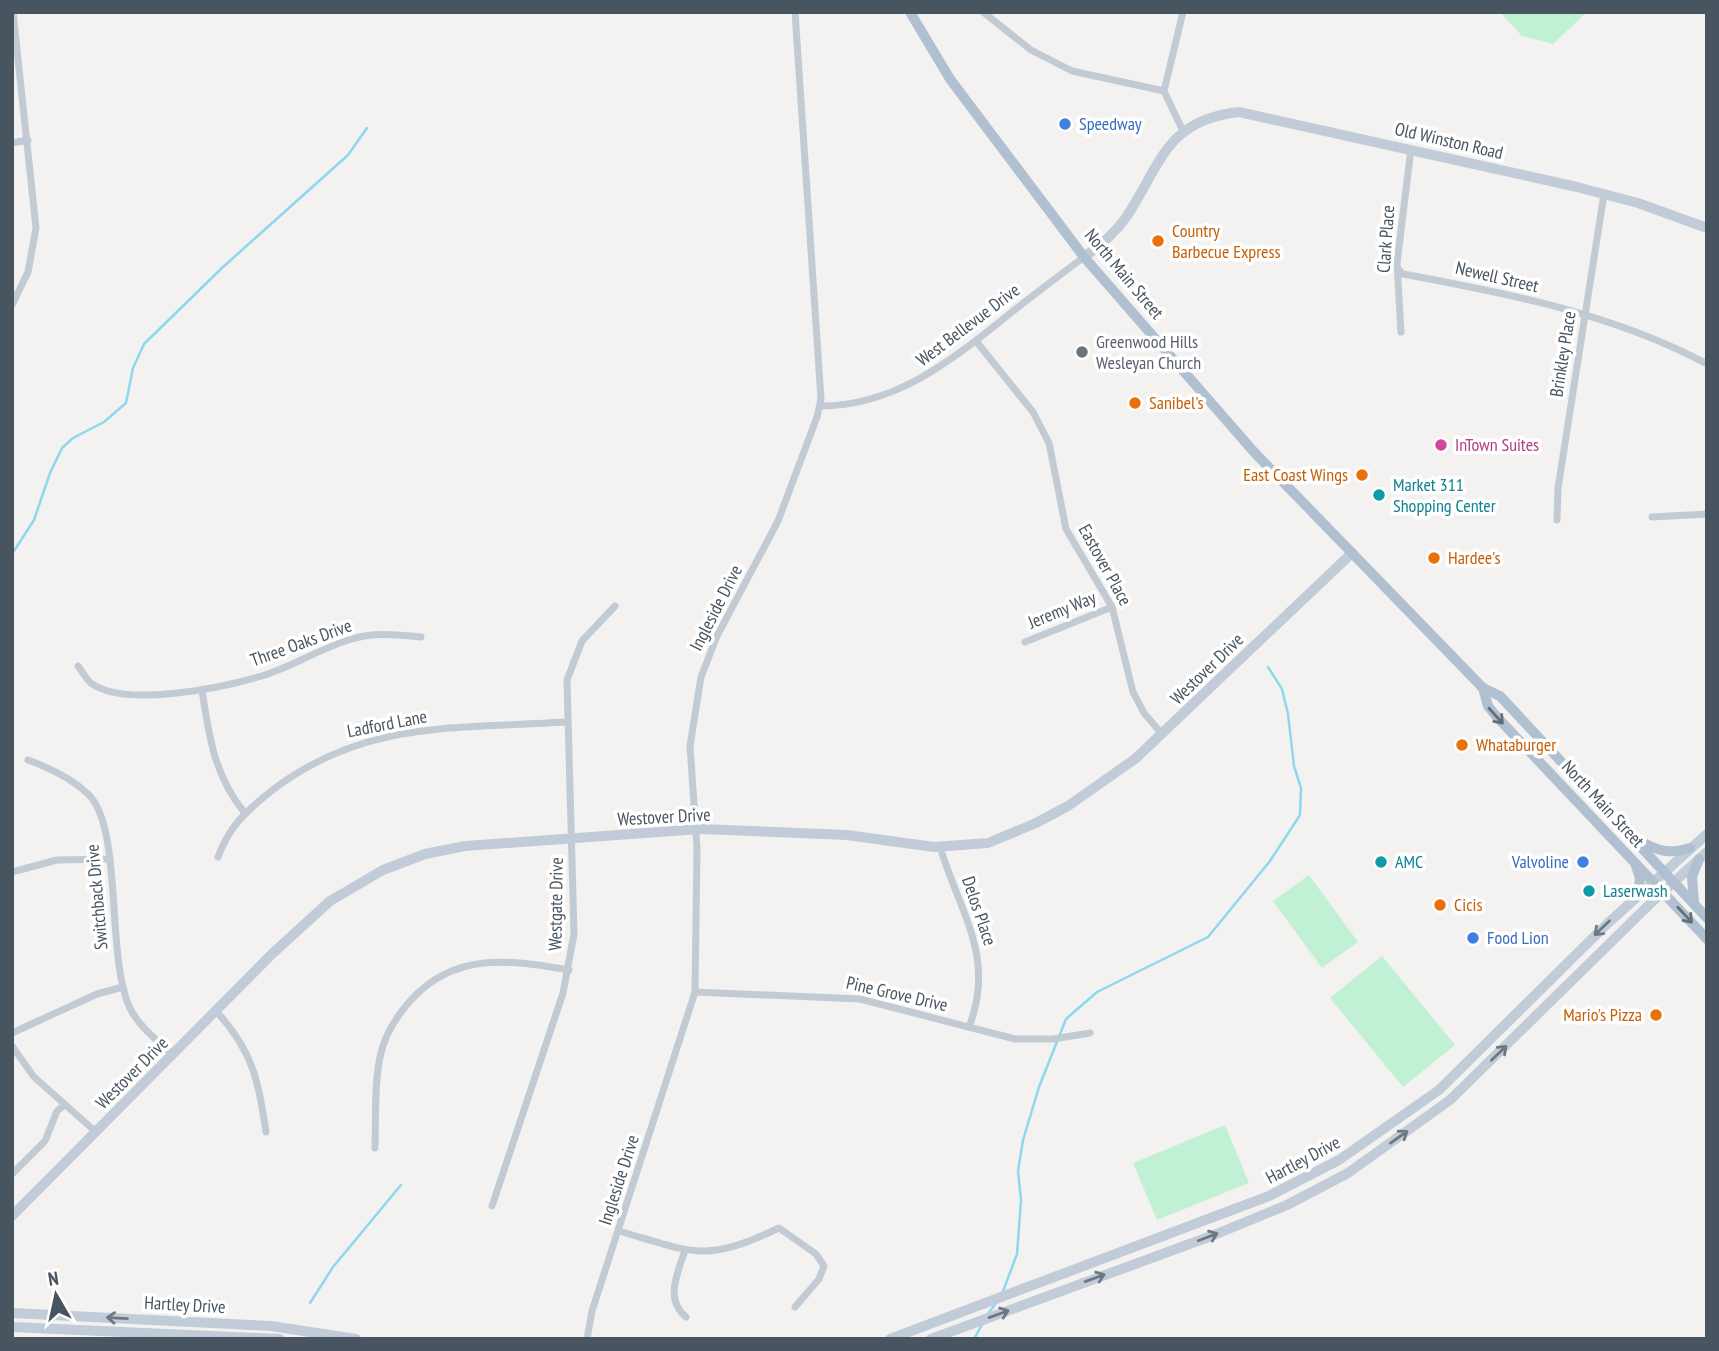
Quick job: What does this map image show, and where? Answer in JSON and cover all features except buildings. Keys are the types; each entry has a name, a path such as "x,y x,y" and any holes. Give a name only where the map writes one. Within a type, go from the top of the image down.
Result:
{"main road":[{"name":"North Main Street","path":"910,12 950,79 1084,257 1254,452 1483,688 1500,696 1634,837 1707,919"},
{"name":"North Main Street","path":"1483,688 1488,706 1707,939"},
{"path":"1634,837 1663,852 1690,848"},
{"path":"1694,905 1692,877 1703,856"},
{"path":"1635,864 1640,878 1638,894"}],"street":[{"path":"12,305 28,272 36,228 29,140 13,12"},
{"name":"Ingleside Drive","path":"587,1339 592,1311 695,992 697,848 690,746 701,677 717,636 778,521 820,406 821,383 795,12"},
{"path":"982,12 1031,50 1072,71 1164,91"},
{"path":"1183,12 1164,91 1183,131"},
{"name":"Old Winston Road","path":"1084,257 1125,218 1159,157 1183,131 1220,114 1239,112 1604,194 1707,228"},
{"path":"12,143 29,140"},
{"name":"Clark Place","path":"1401,332 1398,269 1411,149"},
{"name":"Brinkley Place","path":"1557,520 1559,488 1604,194"},
{"name":"West Bellevue Drive","path":"820,406 858,403 909,385 976,341 1084,257"},
{"name":"Newell Street","path":"1398,269 1403,274 1585,315 1684,352 1707,364"},
{"name":"Eastover Place","path":"976,341 1017,390 1044,432 1053,458 1066,529 1112,607 1133,692 1144,713 1162,734"},
{"path":"1652,517 1707,513"},
{"name":"Westover Drive","path":"12,1216 172,1054 330,901 383,870 425,854 466,846 694,830 847,835 940,848 988,843 1036,823 1106,781 1162,734 1352,553"},
{"name":"Westgate Drive","path":"492,1206 569,970 574,934 566,722 567,680 573,658 582,641 615,606"},
{"name":"Jeremy Way","path":"1025,642 1112,607"},
{"name":"Three Oaks Drive","path":"78,666 90,682 103,689 131,695 202,690 258,677 352,639 383,634 421,637"},
{"path":"202,690 216,765 223,783 244,813"},
{"name":"Ladford Lane","path":"218,857 226,835 244,813 308,765 361,742 405,733 566,722"},
{"name":"Switchback Drive","path":"29,760 57,771 90,795 107,833 112,908 123,987 130,1009 172,1054"},
{"name":"Hartley Drive","path":"890,1339 1269,1196 1339,1160 1439,1090 1638,894 1707,834"},
{"name":"Delos Place","path":"940,848 967,918 979,960 979,995 969,1027"},
{"name":"Hartley Drive","path":"931,1339 1275,1210 1348,1174 1450,1100 1662,892 1703,856"},
{"path":"12,872 57,860 110,859"},
{"path":"375,1148 380,1057 398,1014 419,991 441,975 478,963 497,961 569,970"},
{"path":"12,1033 97,994 123,987"},
{"name":"Pine Grove Drive","path":"695,992 860,999 1027,1040 1090,1033"},
{"path":"216,1011 246,1048 257,1075 266,1132"},
{"path":"12,1046 21,1063 63,1106 96,1132"},
{"path":"12,1174 45,1141 57,1111 63,1106"},
{"path":"618,1231 685,1250 718,1252 743,1245 779,1228 816,1254 824,1266 819,1279 795,1307"},
{"path":"685,1250 673,1292 677,1306 686,1317"},
{"name":"Hartley Drive","path":"12,1313 271,1326 356,1339"},
{"name":"Hartley Drive","path":"12,1328 280,1339"}],"green space":[{"path":"1500,12 1587,12 1553,44 1522,36"},
{"path":"1309,875 1358,942 1322,968 1273,901"},
{"path":"1382,956 1455,1045 1403,1087 1330,998"},
{"path":"1225,1125 1249,1183 1157,1220 1133,1163"}],"waterway":[{"path":"12,554 34,520 50,473 62,448 73,438 104,422 126,403 133,368 144,344 223,267 348,155 367,128"},
{"path":"1002,1294 1017,1254 1021,1200 1018,1171 1023,1140 1039,1087 1066,1019 1097,992 1208,937 1270,861 1300,815 1301,788 1294,766 1288,714 1282,689 1268,667"},
{"path":"310,1303 333,1267 401,1185"},
{"path":"988,1314 996,1303"},
{"path":"974,1339 983,1323"}],"place":[{"name":"Speedway","path":"1065,124"},
{"name":"Country Barbecue Express","path":"1158,241"},
{"name":"Greenwood Hills Wesleyan Church","path":"1082,352"},
{"name":"Sanibel's","path":"1135,403"},
{"name":"InTown Suites","path":"1441,445"},
{"name":"East Coast Wings","path":"1362,475"},
{"name":"Market 311 Shopping Center","path":"1379,495"},
{"name":"Hardee's","path":"1434,558"},
{"name":"Whataburger","path":"1462,745"},
{"name":"AMC","path":"1381,862"},
{"name":"Valvoline","path":"1583,862"},
{"name":"Laserwash","path":"1589,891"},
{"name":"Cicis","path":"1440,905"},
{"name":"Food Lion","path":"1473,938"},
{"name":"Mario's Pizza","path":"1656,1015"}]}
